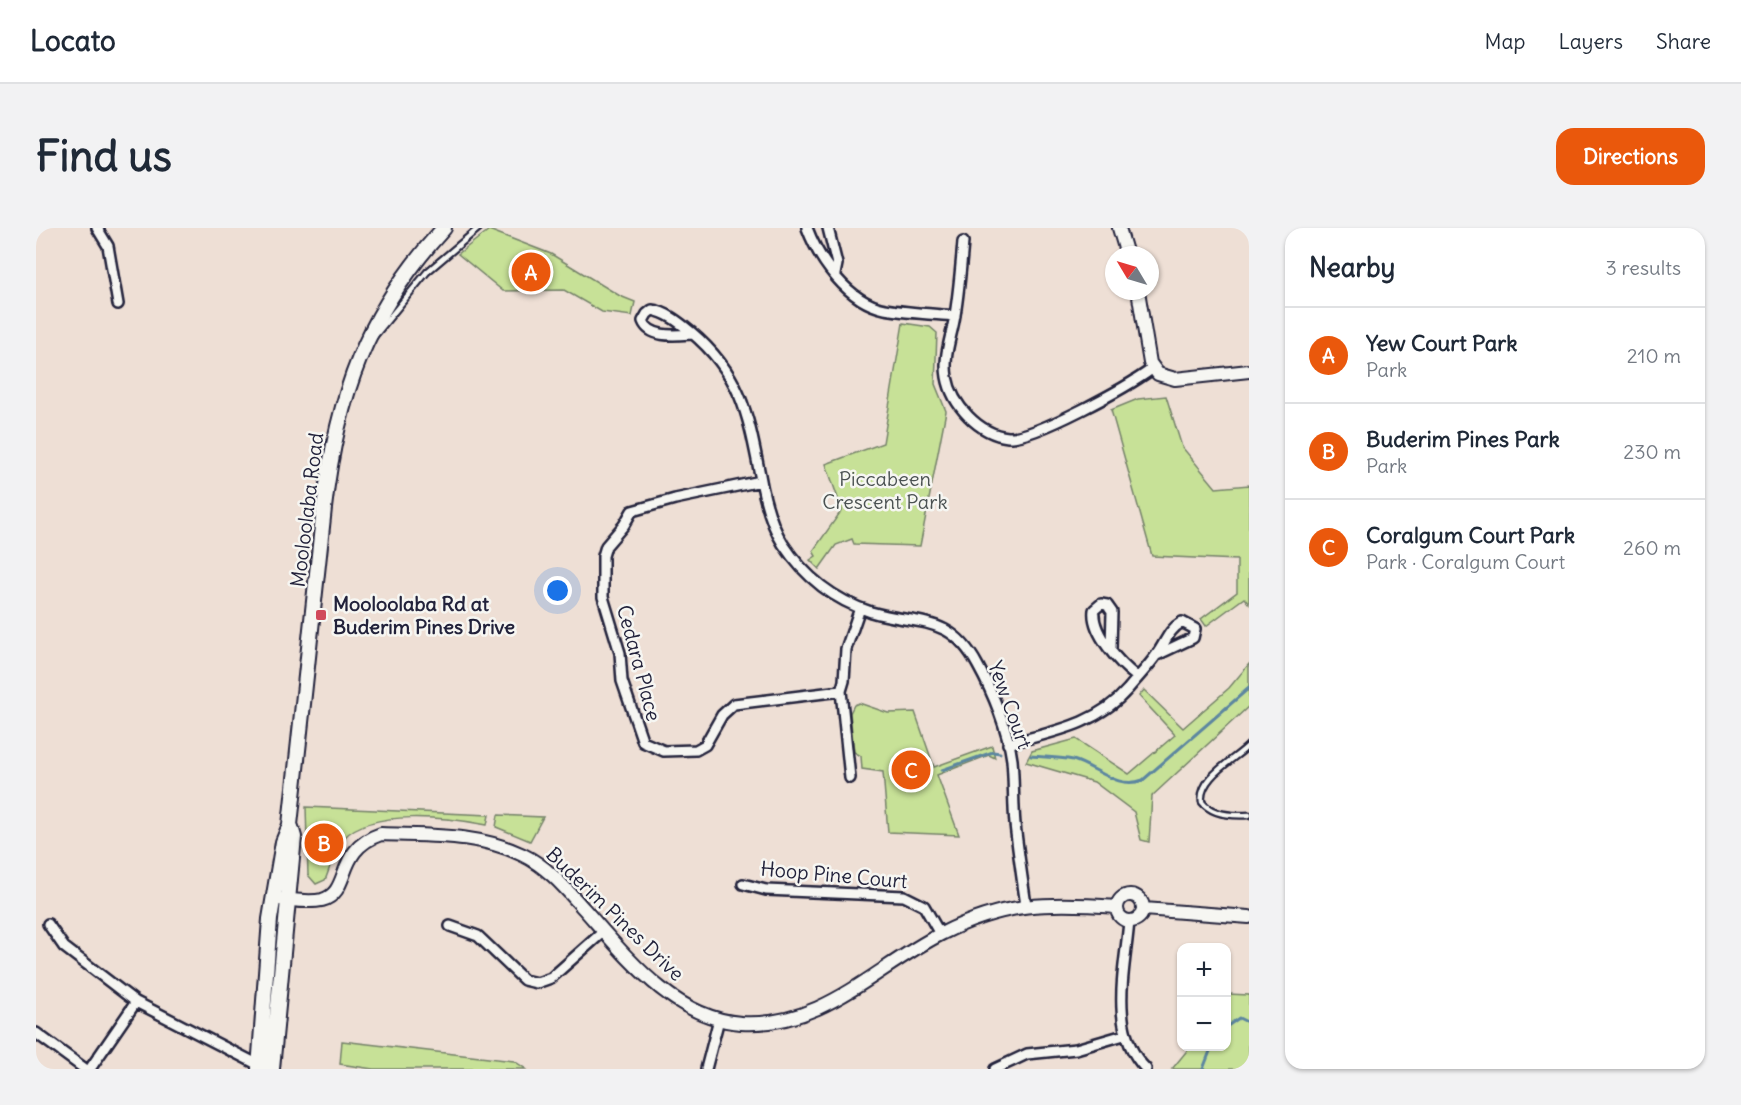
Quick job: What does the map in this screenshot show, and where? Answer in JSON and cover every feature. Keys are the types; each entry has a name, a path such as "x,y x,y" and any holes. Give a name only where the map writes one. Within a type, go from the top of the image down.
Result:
{"main road":[{"name":"Mooloolaba Road","path":"263,1068 261,1047 273,898 283,842 290,825 330,460 339,414 362,347 395,303 444,228"},
{"name":"Mooloolaba Road","path":"263,1068 277,1011 294,837 290,825"}],"street":[{"path":"97,228 108,246 118,304"},
{"path":"807,228 825,266 835,273 851,292 882,309 955,316"},
{"path":"828,228 837,264 835,273"},
{"path":"1119,228 1124,246"},
{"path":"963,242 955,316 946,349 946,377 954,401 973,421 993,433 1009,437 1027,434 1109,396 1152,369"},
{"path":"1140,300 1152,369 1163,377 1175,379 1248,371"},
{"name":"Yew Court","path":"693,334 661,334 647,327 643,321 649,311 656,310 693,334 722,363 739,391 749,420 761,481 776,532 796,562 831,594 860,608 936,624 961,642 979,667 1008,744 1026,905"},
{"name":"Cedara Place","path":"761,481 675,499 632,511 624,525 611,538 603,556 603,597 620,653 622,681 643,742 664,751 696,750 705,745 722,716 734,704 841,691"},
{"path":"850,778 841,691 846,649 860,608"},
{"path":"1111,648 1120,664 1137,677"},
{"path":"1008,744 1091,719 1119,698 1157,655"},
{"name":"Buderim Pines Drive","path":"273,898 315,901 330,897 339,886 348,859 367,839 381,834 458,836 490,842 526,856 549,872 650,979 678,1001 719,1019 742,1023 776,1022 805,1015 835,1000 940,934 980,917 1026,905 1069,903 1117,907"},
{"name":"Hoop Pine Court","path":"743,884 766,890 904,896 924,906 940,934"},
{"path":"1132,895 1139,898 1144,909 1137,920 1129,921 1119,915 1117,907 1124,896 1132,895"},
{"path":"1144,909 1249,917"},
{"path":"1129,921 1121,1016 1124,1035 1132,1052 1146,1069"},
{"path":"48,924 64,947 136,1002 263,1068"},
{"path":"450,926 478,936 524,980 537,983 551,978 604,931"},
{"path":"90,1069 136,1002"},
{"path":"706,1069 719,1019"},
{"path":"36,1033 85,1069"},
{"path":"995,1069 1036,1052 1076,1049 1124,1035"},
{"path":"244,1058 261,1047"}],"lane":[{"path":"395,303 427,272 479,228"},
{"path":"1249,745 1205,784 1201,795 1202,802 1209,808 1231,815 1249,815"}],"green space":[{"path":"489,230 551,254 620,296 635,302 632,316 602,312 564,290 503,291 458,254"},
{"name":"Piccabeen Crescent Park","path":"903,323 930,327 937,333 935,384 946,411 920,546 854,544 852,539 836,545 819,569 810,560 816,556 813,551 842,510 826,464 883,443"},
{"path":"1166,396 1182,447 1216,488 1249,485 1249,604 1244,598 1206,626 1201,619 1237,592 1237,560 1152,556 1111,410 1138,399"},
{"path":"1249,664 1249,706 1152,796 1149,842 1141,840 1134,812 1094,782 1026,762 1032,751 1076,739 1129,774 1175,735 1139,696 1144,690 1183,728 1229,688"},
{"path":"859,703 888,713 915,712 934,767 992,746 995,758 989,755 937,775 959,835 888,832 883,772 862,769 861,756 854,752 850,713 854,705"},
{"path":"306,807 489,815 487,825 433,818 373,822 356,829 344,838 335,853 325,880 316,884 308,875"},
{"path":"498,815 543,817 530,841 496,827"},
{"path":"1231,994 1249,995 1249,1062 1245,1069 1172,1069 1187,1051 1231,1051"},
{"path":"342,1041 514,1061 526,1069 373,1069 340,1064"}],"waterway":[{"path":"1031,756 1073,760 1124,782 1143,780 1249,688"},
{"path":"942,770 993,752 1000,753"},
{"path":"1231,1024 1239,1018 1249,1023"},
{"path":"1203,1069 1210,1051"}],"place":[{"name":"Yew Court Park","path":"531,272"},
{"name":"Mooloolaba Rd at Buderim Pines Drive","path":"321,615"},
{"name":"Coralgum Court Park","path":"911,770"},
{"name":"Buderim Pines Park","path":"324,843"}]}
